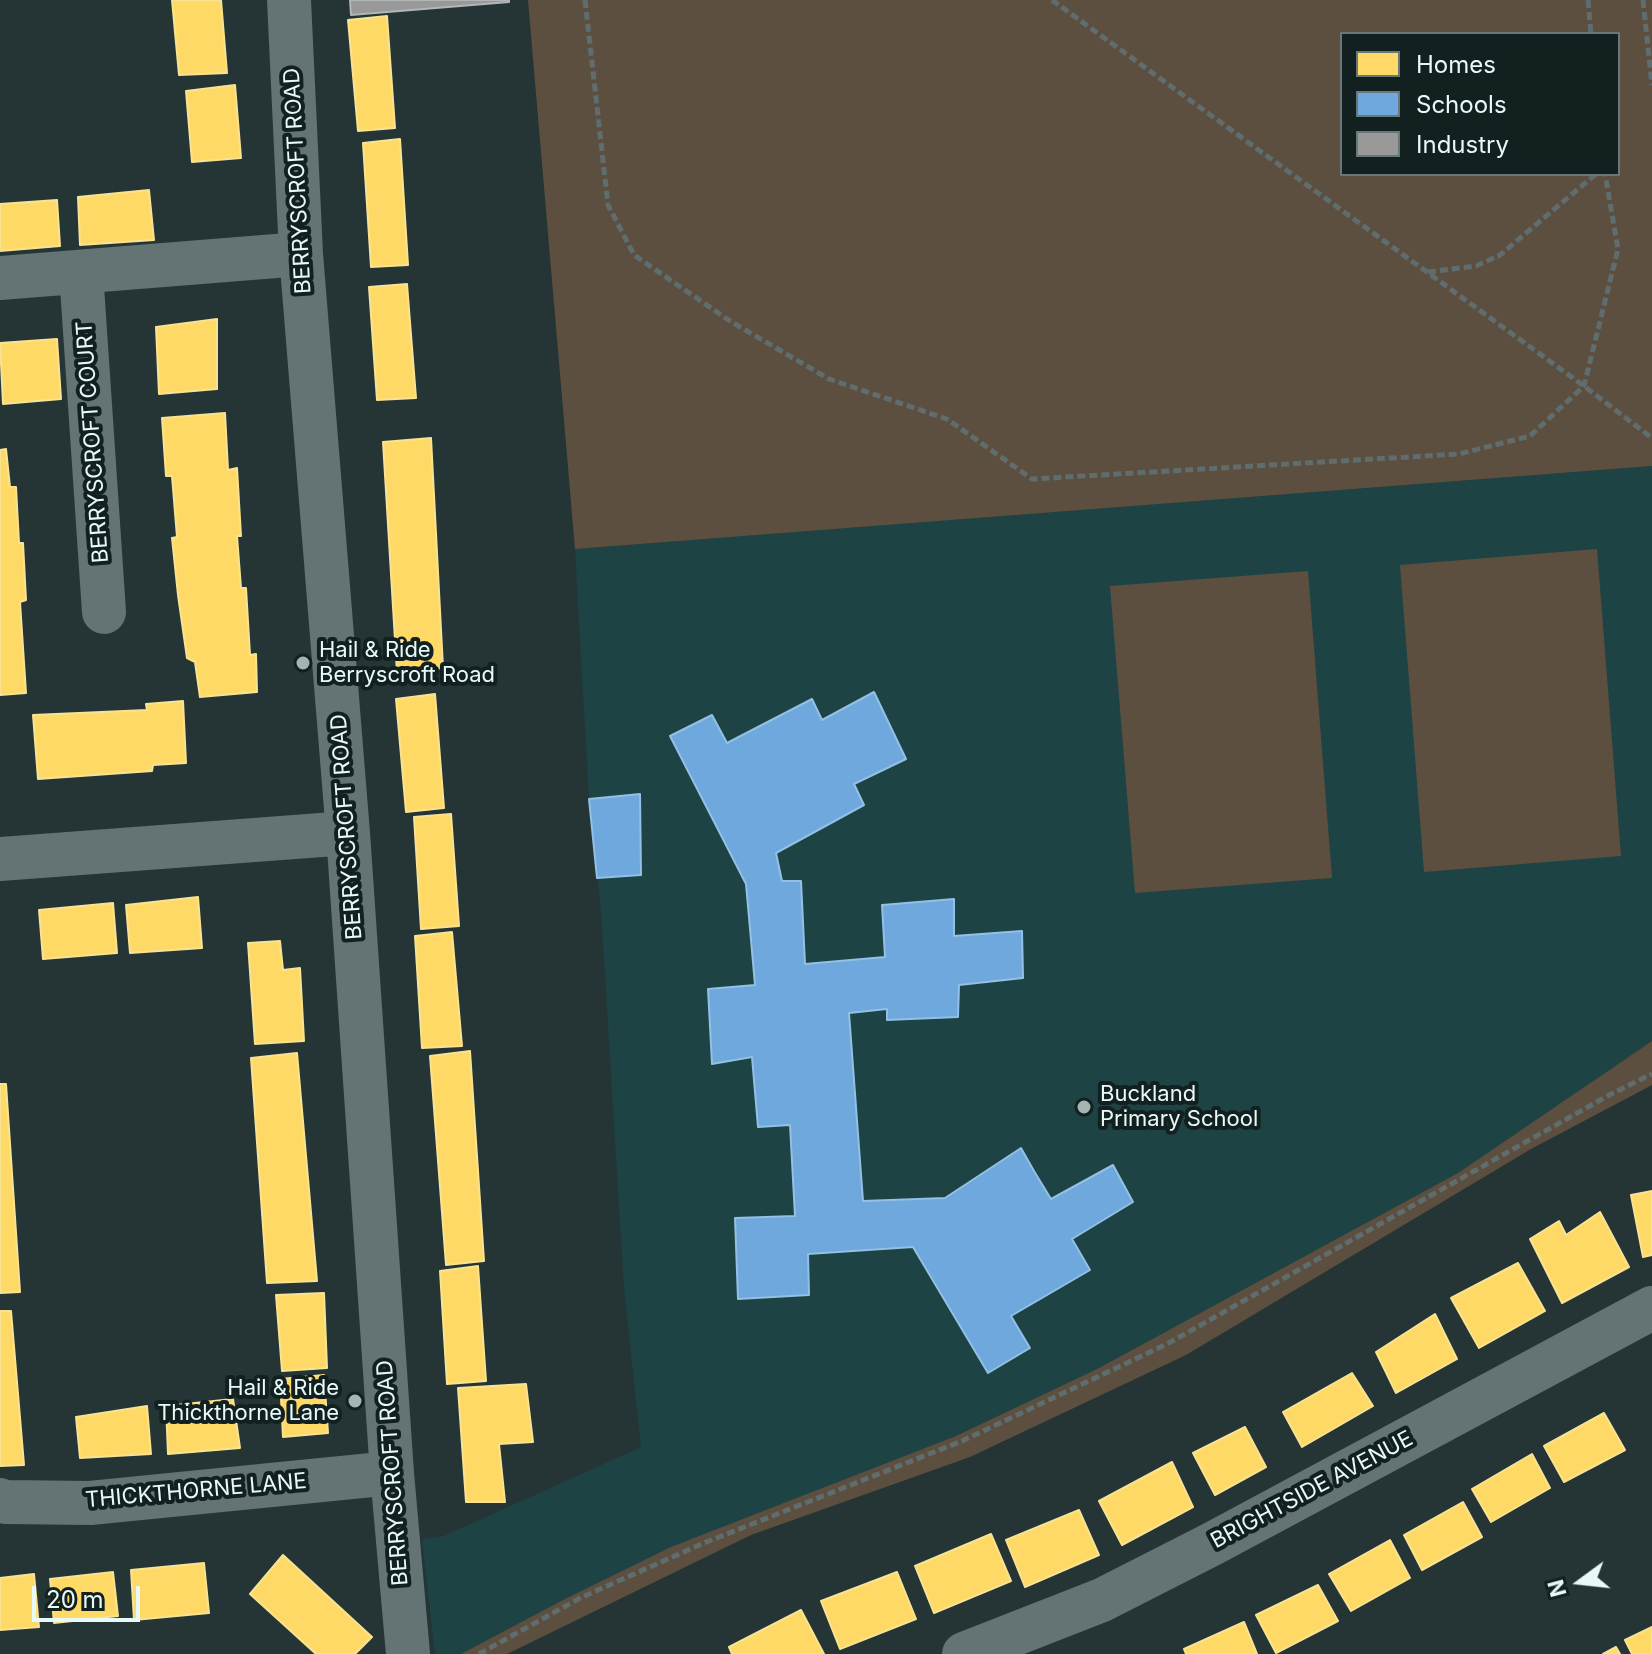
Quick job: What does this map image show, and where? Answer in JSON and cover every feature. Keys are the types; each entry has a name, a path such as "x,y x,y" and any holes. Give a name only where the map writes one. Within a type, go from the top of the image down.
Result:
{"street":[{"name":"BERRYSCROFT ROAD","path":"289,0 301,254 348,833 392,1473 408,1654"},
{"path":"0,278 301,254"},
{"name":"BERRYSCROFT COURT","path":"81,272 104,612"},
{"path":"0,859 348,833"},
{"name":"BRIGHTSIDE AVENUE","path":"964,1654 1102,1600 1652,1308"},
{"name":"THICKTHORNE LANE","path":"0,1500 90,1503 392,1473"}],"path":[{"path":"585,0 608,205 634,255 730,321 829,379 947,419 1032,479 1459,454 1530,436 1584,386 1618,249 1605,176"},
{"path":"1052,0 1652,438"},
{"path":"1588,0 1591,32"},
{"path":"1643,0 1652,85"},
{"path":"1427,272 1476,266 1500,255 1594,176"},
{"path":"479,1654 580,1598 704,1543 962,1441 1167,1344 1652,1074"}],"shaded area":[{"path":"528,0 1652,0 1652,466 575,549"},
{"name":"Buckland Primary School","path":"1652,466 1652,1041 1458,1173 1099,1368 956,1436 824,1488 561,1601 461,1654 435,1654 422,1539 444,1536 641,1447 624,1287 601,910 589,799 575,549"},
{"path":"1597,549 1621,856 1424,872 1400,565"},
{"path":"1308,571 1332,878 1135,893 1110,586"},
{"path":"1652,1041 1652,1085 1531,1149 1186,1355 970,1457 751,1535 507,1654 461,1654 671,1547 956,1436 1099,1368 1458,1173"}],"building: Homes":[{"path":"172,0 221,0 227,73 179,75"},
{"path":"387,16 395,128 358,131 348,20"},
{"path":"235,85 241,158 192,162 186,91"},
{"path":"400,139 408,265 371,267 363,143"},
{"path":"149,190 154,240 80,245 78,197"},
{"path":"57,200 60,246 0,251 0,204"},
{"path":"407,284 416,398 377,400 369,287"},
{"path":"217,319 217,389 159,394 156,327"},
{"path":"57,339 61,399 3,404 0,343"},
{"path":"225,413 228,470 237,468 241,588 246,588 250,655 256,654 257,692 200,697 195,662 187,658 178,595 172,538 177,537 172,476 166,476 162,418"},
{"path":"431,438 443,668 397,673 383,442"},
{"path":"6,449 10,487 16,487 19,543 23,543 26,600 20,602 26,693 0,695 0,450"},
{"path":"435,694 444,808 406,812 396,699"},
{"path":"183,701 186,763 153,765 152,771 38,779 33,715 147,710 146,704"},
{"path":"451,814 459,926 421,929 414,817"},
{"path":"198,897 202,948 130,953 126,905"},
{"path":"113,903 117,953 43,959 39,910"},
{"path":"452,932 462,1046 422,1048 415,936"},
{"path":"280,941 283,970 300,968 304,1041 255,1044 248,943"},
{"path":"470,1051 484,1261 446,1265 430,1056"},
{"path":"297,1053 317,1281 267,1283 251,1058"},
{"path":"0,1084 6,1084 20,1292 0,1293"},
{"path":"1652,1191 1652,1255 1643,1257 1631,1195"},
{"path":"1600,1212 1629,1267 1562,1303 1530,1239 1559,1221 1566,1235"},
{"path":"1518,1263 1545,1311 1479,1348 1451,1298"},
{"path":"478,1266 486,1381 447,1384 440,1271"},
{"path":"324,1293 327,1368 282,1371 276,1295"},
{"path":"0,1311 11,1311 24,1465 0,1466"},
{"path":"1435,1314 1457,1359 1396,1393 1376,1352"},
{"path":"1352,1373 1373,1406 1302,1447 1283,1412"},
{"path":"324,1375 328,1433 283,1437 280,1379"},
{"path":"526,1384 533,1442 499,1444 505,1502 466,1502 458,1388"},
{"path":"233,1399 240,1448 168,1454 166,1406"},
{"path":"147,1406 151,1454 80,1458 76,1417"},
{"path":"1604,1413 1625,1450 1564,1482 1544,1446"},
{"path":"1245,1427 1266,1467 1215,1495 1193,1453"},
{"path":"1532,1454 1550,1488 1491,1522 1472,1489"},
{"path":"1172,1462 1193,1507 1122,1545 1099,1501"},
{"path":"1463,1502 1482,1537 1422,1570 1404,1535"},
{"path":"1079,1510 1099,1555 1025,1587 1006,1540"},
{"path":"991,1534 1011,1581 934,1613 915,1566"},
{"path":"1390,1540 1410,1578 1351,1611 1329,1574"},
{"path":"283,1555 372,1637 355,1654 316,1654 250,1594"},
{"path":"204,1563 209,1613 134,1620 131,1570"},
{"path":"113,1572 118,1616 54,1623 50,1579"},
{"path":"897,1572 916,1619 840,1649 821,1601"},
{"path":"34,1574 39,1627 0,1630 0,1578"},
{"path":"1318,1585 1338,1621 1276,1653 1256,1615"},
{"path":"801,1610 824,1654 732,1654 729,1647"},
{"path":"1244,1622 1257,1654 1186,1654 1184,1649"},
{"path":"1652,1627 1652,1654 1632,1654 1625,1640"},
{"path":"1616,1647 1620,1654 1603,1654"}],"building: Schools":[{"path":"874,692 906,759 854,784 864,805 776,853 782,881 801,881 805,964 885,957 882,905 954,899 954,936 1022,931 1023,978 959,985 958,1017 887,1020 887,1009 849,1013 863,1201 945,1198 1021,1148 1051,1199 1113,1165 1133,1202 1072,1239 1090,1270 1011,1316 1030,1348 988,1373 913,1247 808,1254 809,1295 738,1299 735,1218 795,1216 790,1125 758,1127 752,1057 712,1064 708,989 755,985 746,884 670,736 712,715 727,743 812,699 822,720"},
{"path":"640,794 641,875 597,878 589,799"}],"building: Industry":[{"path":"350,0 509,0 509,2 351,15"}],"place":[{"name":"Hail & Ride Berryscroft Road","path":"303,663"},
{"name":"Buckland Primary School","path":"1084,1107"},
{"name":"Hail & Ride Thickthorne Lane","path":"355,1401"}]}
